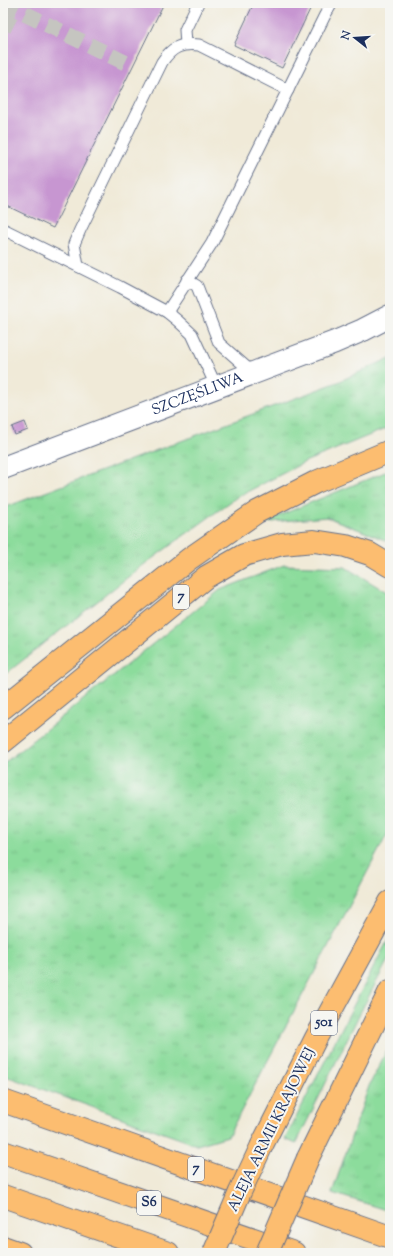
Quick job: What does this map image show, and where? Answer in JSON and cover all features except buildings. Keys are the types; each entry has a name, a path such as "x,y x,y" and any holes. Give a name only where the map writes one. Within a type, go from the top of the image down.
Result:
{"main road":[{"path":"3,708 189,558 257,512 316,482 390,451"},
{"name":"7","path":"3,742 206,577 244,555 282,544 314,541 346,546 370,554 390,566"},
{"name":"ALEJA ARMII KRAJOWEJ","path":"214,1253 262,1145 316,1038 390,902"},
{"path":"267,1253 308,1158 390,993"},
{"name":"7","path":"3,1101 390,1237"},
{"name":"S6","path":"3,1152 294,1253"},
{"path":"3,1196 168,1253"},
{"path":"3,1247 20,1253"}],"street":[{"name":"SZCZĘŚLIWA","path":"3,468 342,339 390,316"}],"lane":[{"path":"186,44 185,30 198,3"},
{"path":"167,312 212,243 332,3"},
{"path":"78,266 74,244 162,62 169,52 186,44 199,45 288,90"},
{"path":"3,229 167,312 192,334 216,386"},
{"path":"187,280 197,286 219,343 253,373"}],"green space":[{"path":"390,358 390,427 307,461 237,497 142,566 3,676 3,508 338,382"},
{"path":"390,470 390,542 327,517 261,523"},
{"path":"284,565 345,567 390,594 390,829 228,1136 197,1145 3,1075 3,764 220,590"},
{"path":"390,936 390,956 358,1017 296,1144 285,1139 348,1016"},
{"path":"390,1044 390,1211 332,1193 369,1086"}],"tunnel":[{"path":"3,3 132,66"},
{"path":"3,29 14,8"}]}
